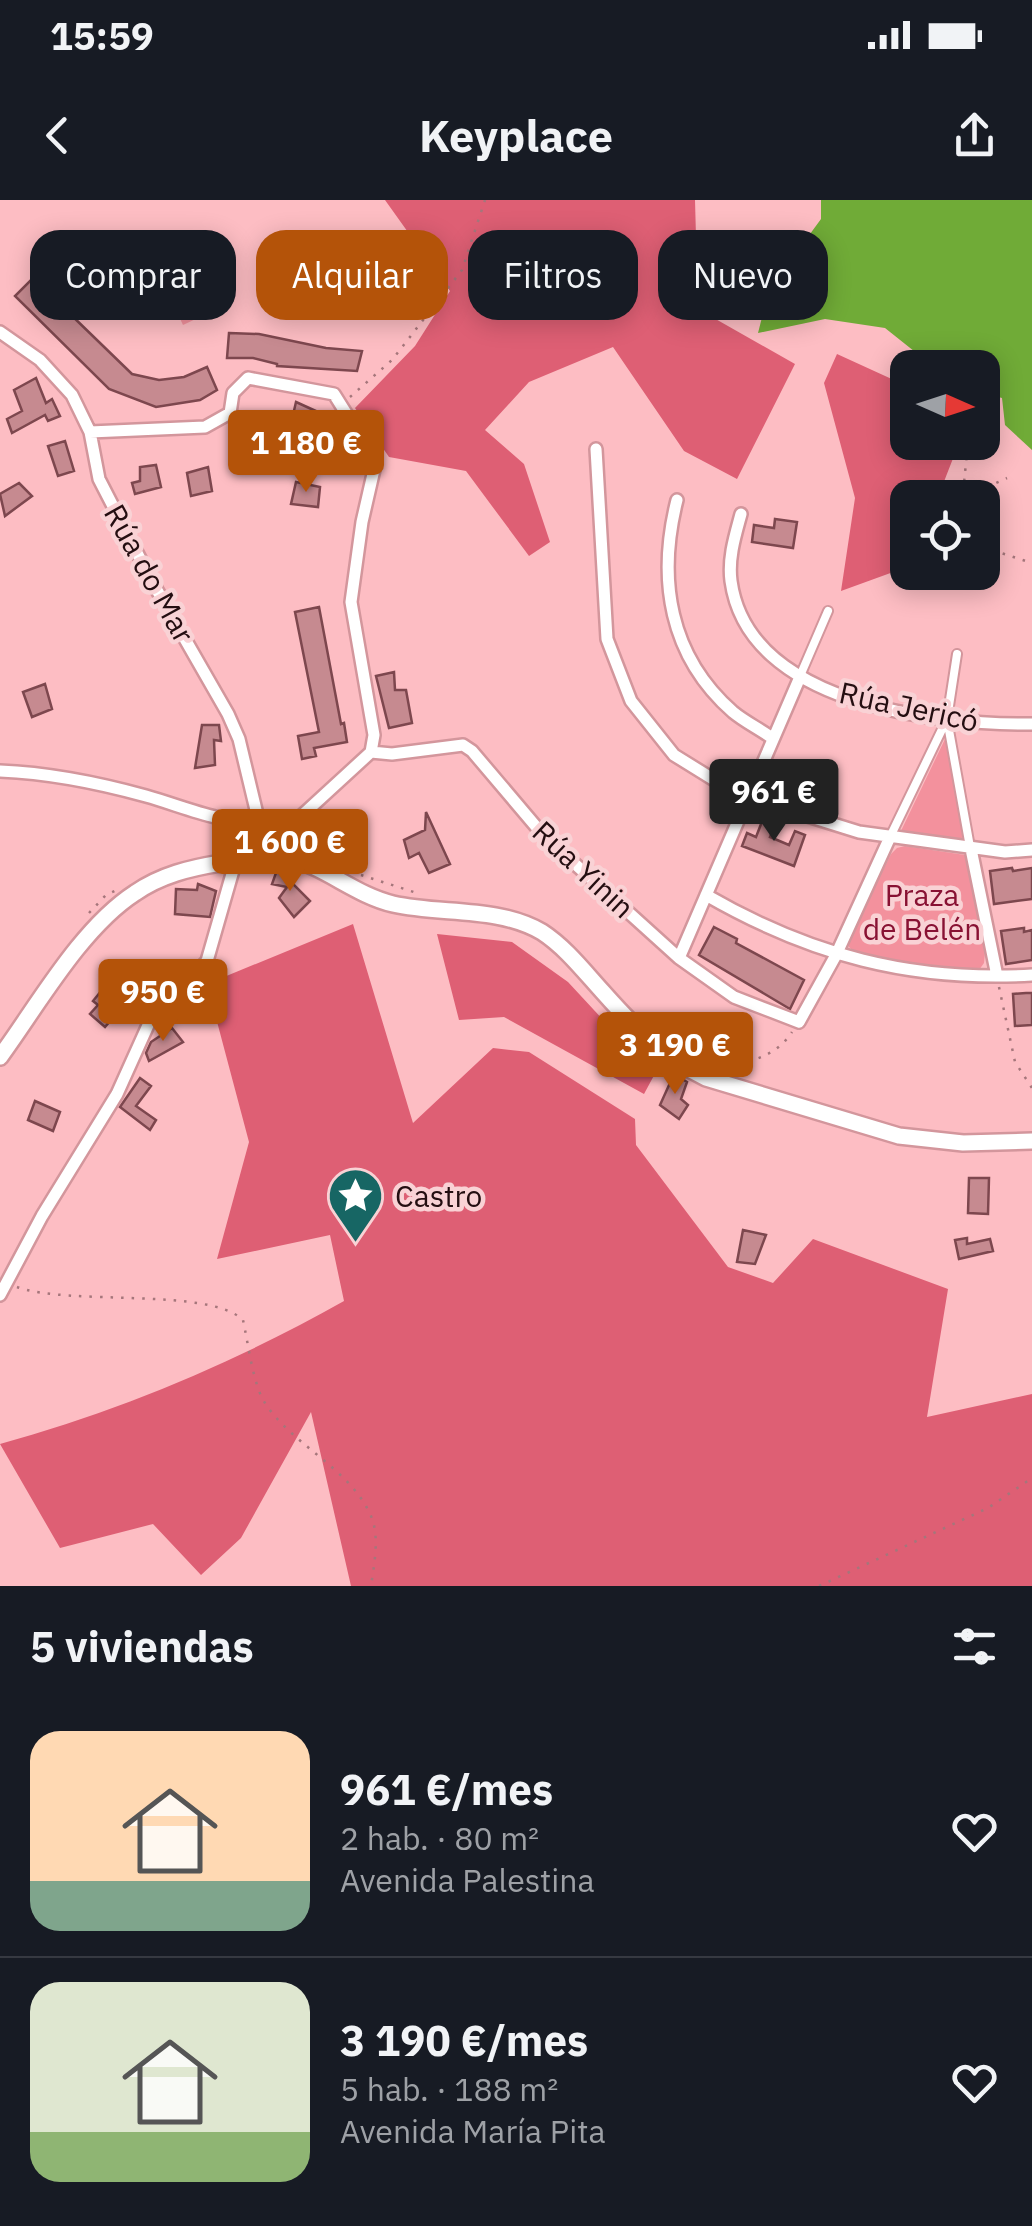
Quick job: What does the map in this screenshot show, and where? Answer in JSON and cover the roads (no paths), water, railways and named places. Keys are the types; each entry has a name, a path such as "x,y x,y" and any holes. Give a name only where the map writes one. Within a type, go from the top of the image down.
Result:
{"main road":[{"path":"0,1057 115,908 172,874 255,857 270,846 392,904 503,918 542,933 568,953 647,1039 680,1066 706,1078 899,1136 963,1144 1032,1141"}],"street":[{"name":"Rúa do Mar","path":"0,332 40,360 72,395 90,432 100,479 150,578 228,714 270,846"},
{"path":"90,432 205,427 230,413 234,393 248,378 334,394 376,461 362,522 351,602 374,735 370,752 270,846"},
{"path":"596,449 607,638 631,701 674,755 737,794 859,832 1005,852 1032,850"},
{"path":"678,500 668,534 666,580 672,620 694,669 734,712 772,738"},
{"name":"Rúa Jericó","path":"741,514 731,552 731,582 740,612 757,643 800,678 864,702 948,719 1032,724"},
{"path":"679,958 828,611"},
{"path":"957,654 948,719 996,976"},
{"path":"836,954 948,719"},
{"name":"Rúa Yinin","path":"370,752 392,754 463,745 544,836 679,958 734,997 799,1022 836,954"},
{"path":"0,771 39,772 128,791 214,820 260,822"},
{"path":"3,1289 42,1216 117,1094 149,1023 207,960 236,860"},
{"path":"706,895 754,923 836,954 917,972 1032,975"}],"place":[{"name":"Castro","path":"356,1244"}],"park label":[{"name":"Praza de Belén","path":"922,911"}]}
